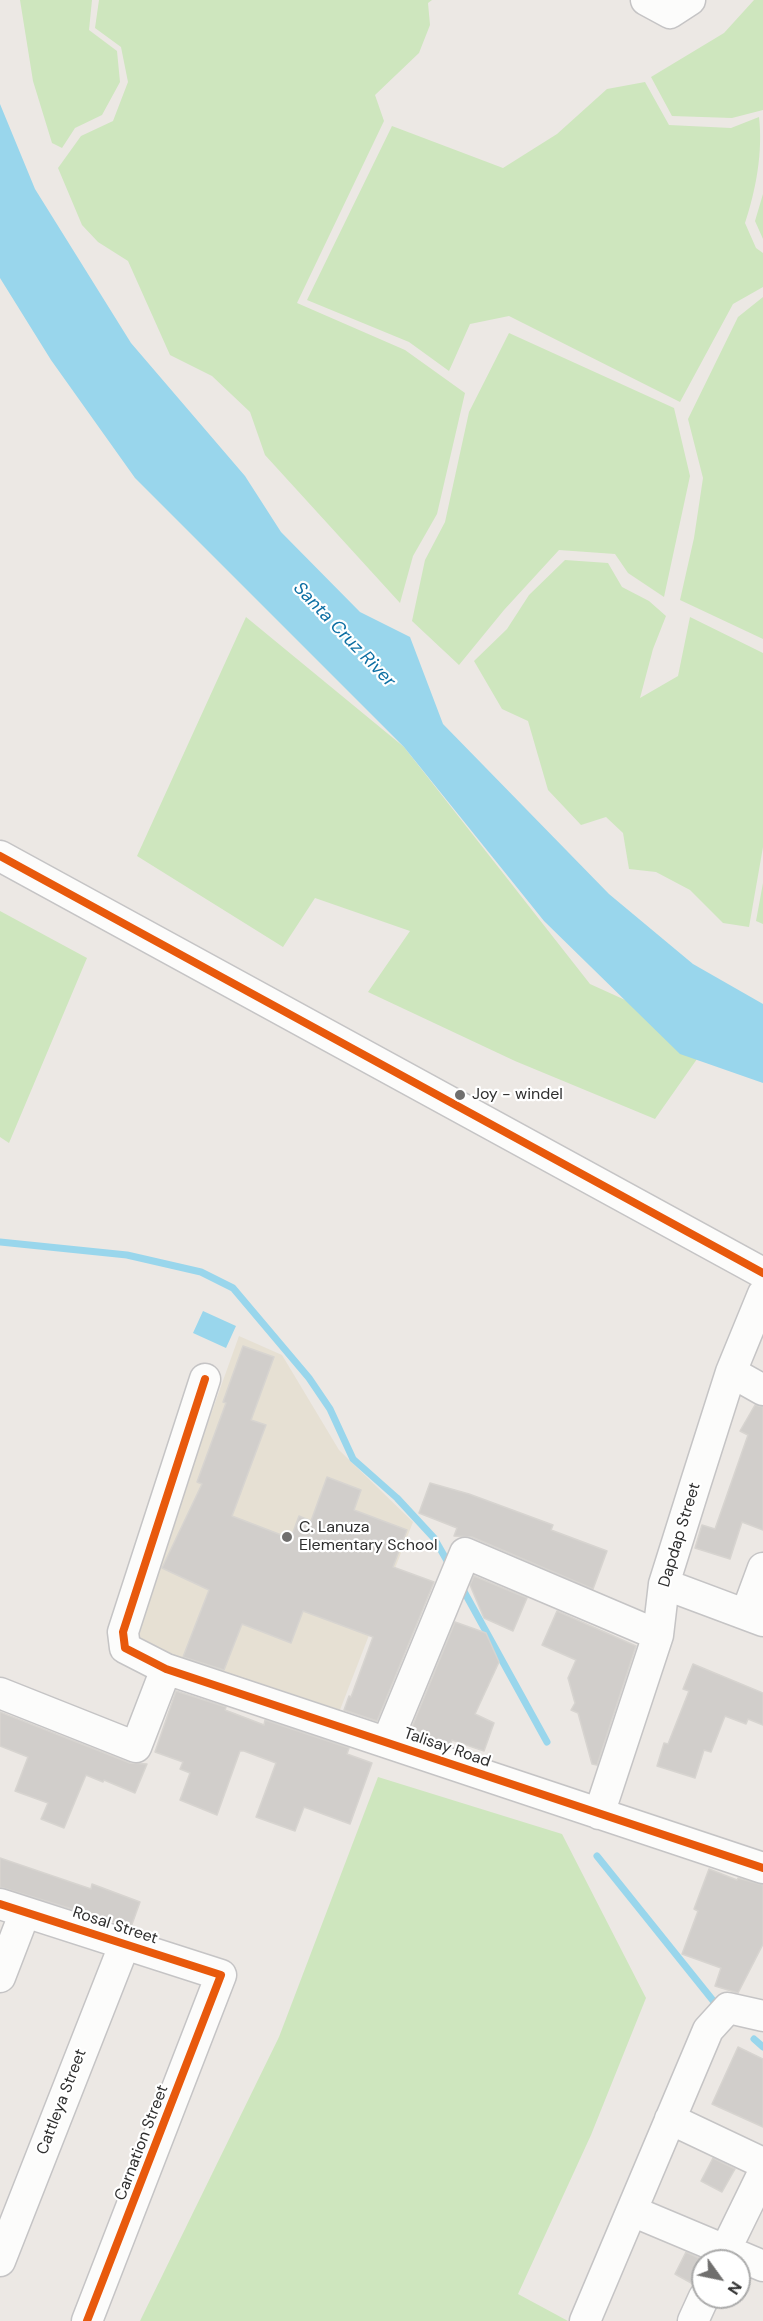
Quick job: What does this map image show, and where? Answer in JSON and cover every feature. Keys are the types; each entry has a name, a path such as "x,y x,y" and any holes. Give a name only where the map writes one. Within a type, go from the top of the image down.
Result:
{"street":[{"path":"646,0 670,13 690,0"},
{"path":"0,856 763,1273"},
{"name":"Dapdap Street","path":"599,1814 658,1635 664,1584 731,1372 763,1294"},
{"path":"731,1372 763,1390"},
{"name":"Talisay Road","path":"205,1379 123,1632 124,1648 166,1669 763,1868"},
{"path":"387,1742 465,1553 658,1635"},
{"path":"664,1584 754,1617 763,1568"},
{"path":"0,1693 136,1747 166,1669"},
{"path":"0,1977 12,1908"},
{"name":"Rosal Street","path":"12,1908 221,1975"},
{"name":"Cattleya Street","path":"0,2261 125,1943"},
{"name":"Carnation Street","path":"87,2321 221,1975"},
{"path":"585,2321 708,2030 728,2008 763,2016"},
{"path":"670,2119 763,2163"},
{"path":"725,2249 763,2173"},
{"path":"632,2211 710,2249"}],"shaded area":[{"name":"C. Lanuza Elementary School","path":"239,1336 282,1355 339,1450 413,1522 338,1715 136,1645 131,1637"}],"green space":[{"path":"20,0 92,0 89,30 117,51 120,82 102,115 75,128 62,148 52,143 33,81"},
{"path":"99,0 432,0 428,3 430,25 419,53 375,95 384,121 297,303 405,350 465,393 437,514 413,556 400,603 265,455 250,412 212,376 170,355 128,261 98,242 82,225 58,168 81,136 113,121 128,82 121,47 95,28"},
{"path":"754,0 763,0 763,110 732,118 672,116 651,77 724,33"},
{"path":"645,82 669,125 731,128 759,117 758,171 745,223 756,248 763,253 763,287 733,304 680,402 509,316 470,324 449,371 409,342 307,300 392,126 503,168 557,134 607,89"},
{"path":"763,194 763,239 755,221"},
{"path":"763,297 763,639 680,600 694,538 703,478 688,419 738,317"},
{"path":"509,333 674,408 690,476 664,597 628,573 615,554 559,550 504,610 459,665 412,621 425,560 445,522 469,412"},
{"path":"565,560 608,563 622,587 649,601 666,616 653,649 640,698 678,676 690,617 763,653 763,847 749,927 723,923 690,890 656,872 629,869 623,833 606,817 581,825 548,790 528,721 502,709 474,661 507,629 529,595"},
{"path":"246,617 404,747 590,984 711,1039 655,1119 515,1061 368,992 410,931 315,898 283,947 137,856"},
{"path":"763,883 763,924 756,921"},
{"path":"0,911 87,958 9,1143 0,1137"},
{"path":"378,1777 562,1834 646,1998 591,2135 518,2294 568,2321 140,2321 279,2037"}],"water":[{"name":"Santa Cruz River","path":"0,104 35,189 131,343 245,476 281,532 360,612 410,637 443,724 609,894 693,964 763,1004 763,1083 680,1054 544,921 404,747 135,478 51,360 0,278"},
{"path":"203,1311 236,1326 226,1348 193,1333"}],"building":[{"path":"243,1346 274,1357 251,1420 266,1425 232,1516 284,1536 285,1532 292,1535 299,1516 311,1521 327,1477 361,1490 354,1510 407,1530 393,1567 434,1582 377,1721 344,1710 373,1637 303,1611 291,1643 242,1624 224,1670 183,1657 209,1590 162,1568 202,1484 197,1482 226,1403 223,1402"},
{"path":"755,1405 763,1407 763,1530 742,1522 730,1559 695,1548 702,1525 715,1529 748,1435 740,1431"},
{"path":"430,1483 469,1494 553,1525 551,1530 607,1551 593,1589 472,1537 454,1536 457,1528 419,1513"},
{"path":"474,1576 527,1598 513,1631 484,1618 470,1585"},
{"path":"557,1611 636,1646 597,1765 592,1764 578,1713 571,1710 575,1703 568,1678 576,1660 542,1645"},
{"path":"455,1622 486,1633 499,1662 475,1714 494,1723 484,1751 452,1740 450,1746 410,1732"},
{"path":"693,1664 763,1693 763,1725 748,1719 746,1724 725,1716 711,1752 704,1750 695,1778 657,1766 664,1743 668,1744 689,1691 683,1689"},
{"path":"176,1691 226,1707 225,1710 264,1725 265,1720 349,1748 347,1754 372,1763 350,1824 304,1807 295,1831 256,1817 276,1763 244,1751 240,1751 217,1815 180,1800 190,1773 180,1769 183,1762 155,1752"},
{"path":"0,1712 130,1763 147,1764 135,1793 86,1775 64,1828 41,1819 48,1803 15,1791 28,1757 0,1746"},
{"path":"0,1858 91,1889 92,1884 140,1902 131,1927 0,1887"},
{"path":"709,1869 737,1880 738,1878 763,1885 763,1944 738,1993 715,1986 721,1968 682,1954 698,1911 694,1909"},
{"path":"738,2047 763,2059 763,2127 712,2104"},
{"path":"713,2158 735,2169 722,2192 701,2181"},
{"path":"686,2252 691,2254 691,2283 675,2274"}],"waterway":[{"path":"0,1242 127,1255 201,1272 233,1288 309,1378 330,1409 353,1459 397,1498 434,1538 450,1566"},
{"path":"461,1586 547,1742"},
{"path":"597,1856 719,2008"},
{"path":"754,2039 763,2047"}],"cycle path":[{"path":"0,856 763,1273"},
{"path":"205,1379 123,1632 125,1648 166,1669 763,1868"},
{"path":"0,1904 221,1975 87,2321"}],"place":[{"name":"Joy - windel","path":"460,1095"},
{"name":"C. Lanuza Elementary School","path":"287,1537"}]}
